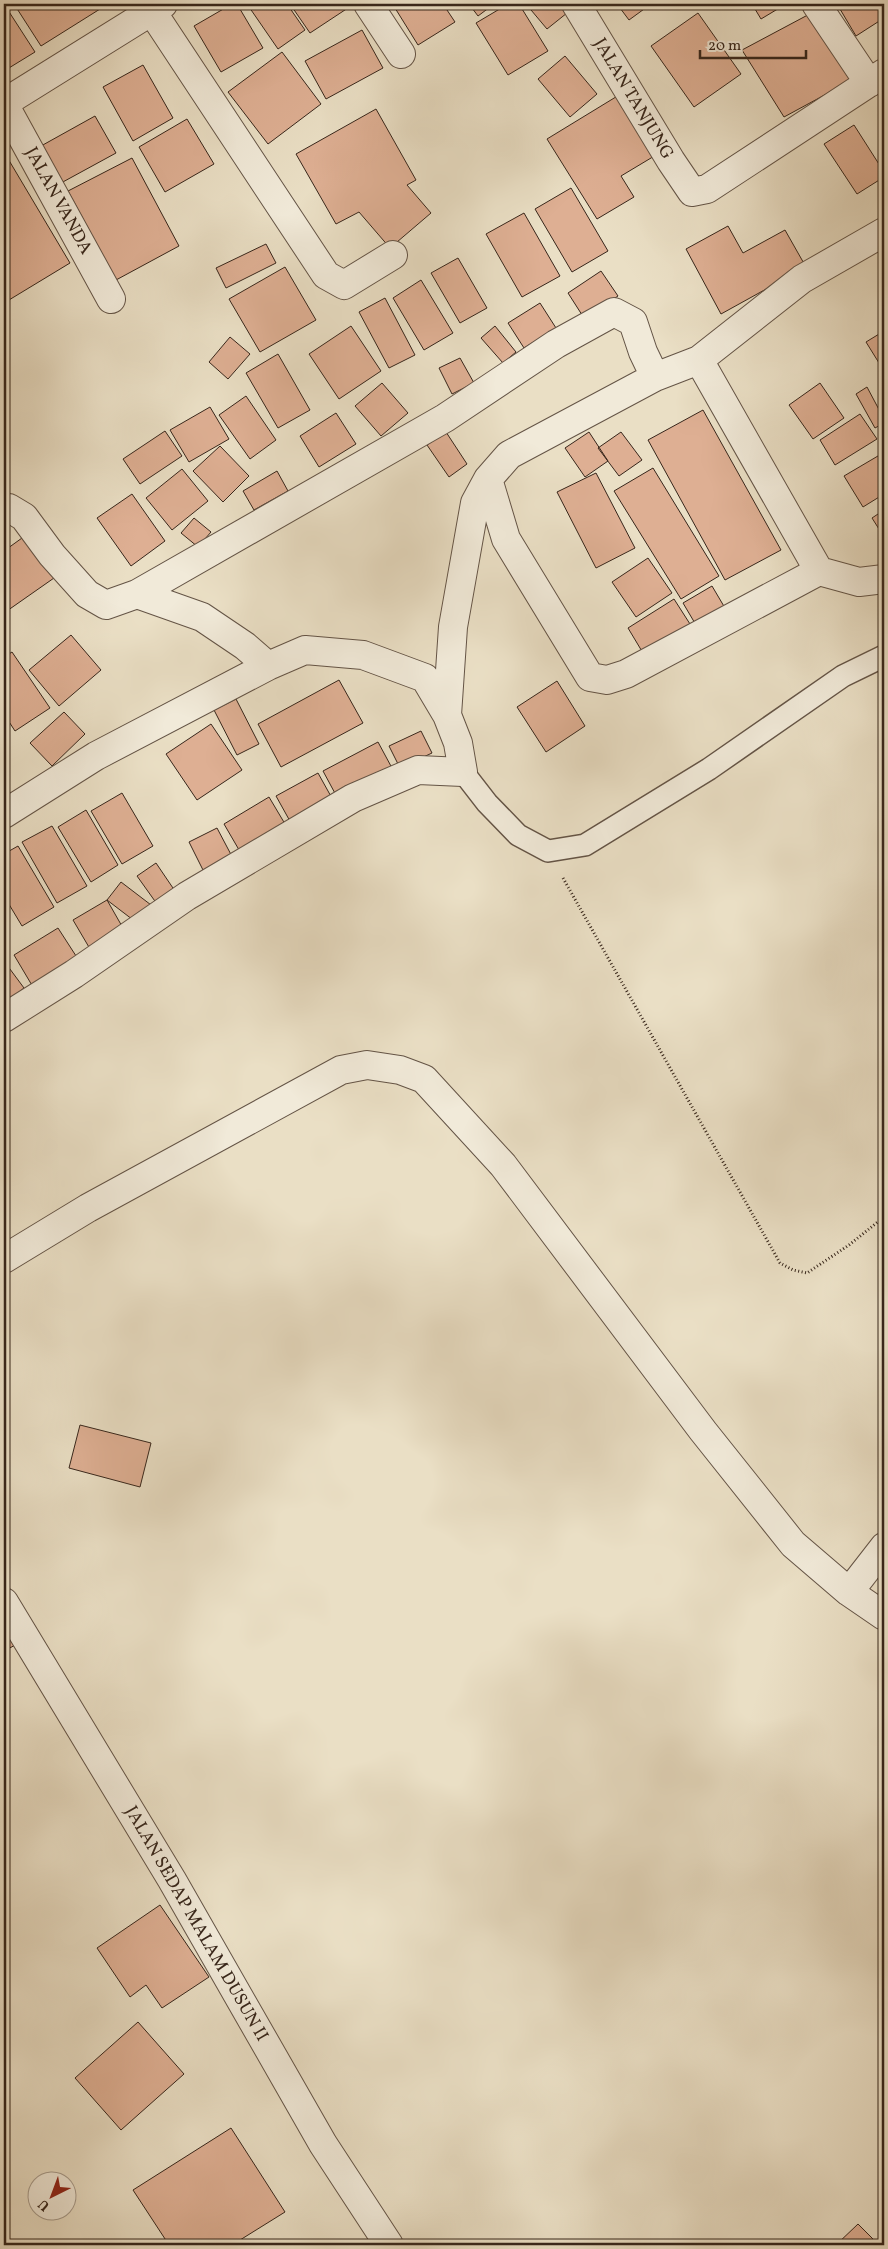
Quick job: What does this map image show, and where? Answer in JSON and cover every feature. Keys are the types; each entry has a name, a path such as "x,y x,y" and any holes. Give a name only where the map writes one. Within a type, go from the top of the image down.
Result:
{"street":[{"path":"368,4 401,54"},
{"name":"JALAN TANJUNG","path":"576,4 671,161 692,192 707,189 877,78"},
{"path":"816,4 877,78"},
{"path":"4,103 154,6 326,275 344,285 392,255"},
{"name":"JALAN VANDA","path":"4,103 111,299"},
{"path":"447,715 453,627 476,503 488,479 509,455 654,377 699,360 802,279 884,232"},
{"path":"4,508 9,508 24,517 52,555 87,594 106,605 137,594 445,418 556,344 614,312 633,322 654,377"},
{"path":"699,360 819,571"},
{"path":"488,479 506,539 590,678 607,680 626,674 819,571 859,582 884,579"},
{"path":"137,594 202,617 245,646 268,666"},
{"path":"4,814 96,756 268,666 305,650 363,655 425,678 447,715 458,743 463,772 418,770 353,798 187,896 74,974 4,1018"},
{"path":"4,1259 88,1208 341,1070 367,1065 400,1070 424,1079 503,1165 703,1431 793,1544 849,1592 884,1616"},
{"path":"849,1592 884,1547"},
{"name":"JALAN SEDAP MALAM DUSUN II","path":"4,1602 172,1880 323,2144 389,2245"}],"lane":[{"path":"463,772 487,803 518,835 548,851 585,845 709,769 843,676 884,656"}],"path":[{"path":"548,851 780,1263 793,1270 807,1273 849,1245 884,1217"}],"building":[{"path":"4,4 35,52 4,71"},
{"path":"14,4 108,4 41,46"},
{"path":"232,4 237,4 263,48 221,72 194,26"},
{"path":"247,4 287,4 305,30 278,49"},
{"path":"290,4 354,4 310,33"},
{"path":"403,4 443,4 455,22 418,45 395,8"},
{"path":"469,4 494,4 478,16"},
{"path":"508,4 519,4 548,51 508,75 476,23"},
{"path":"526,4 568,4 572,9 547,29"},
{"path":"617,4 651,4 629,20"},
{"path":"752,4 786,4 761,19"},
{"path":"837,4 884,4 884,18 856,36"},
{"path":"819,9 856,78 784,117 742,50"},
{"path":"698,13 741,74 694,107 651,46"},
{"path":"362,30 383,68 326,99 305,61"},
{"path":"282,52 321,104 268,144 228,92"},
{"path":"565,56 597,94 570,117 538,79"},
{"path":"143,65 173,118 133,141 103,87"},
{"path":"624,92 661,152 621,176 634,197 597,219 547,139"},
{"path":"376,109 416,180 407,185 431,213 390,248 359,212 336,224 296,154"},
{"path":"95,116 116,153 61,183 41,146"},
{"path":"187,119 214,164 165,192 139,147"},
{"path":"854,125 884,172 884,177 857,194 824,144"},
{"path":"4,152 70,263 4,303"},
{"path":"132,158 179,246 116,280 68,191"},
{"path":"571,188 608,251 572,272 535,209"},
{"path":"524,213 560,276 522,297 486,234"},
{"path":"728,226 743,253 785,230 806,267 721,314 686,249"},
{"path":"266,244 276,263 226,288 216,268"},
{"path":"458,258 487,308 460,323 431,273"},
{"path":"285,267 316,320 260,352 229,299"},
{"path":"601,271 618,296 584,318 568,293"},
{"path":"421,280 453,333 424,350 393,298"},
{"path":"385,298 415,355 389,368 359,312"},
{"path":"540,303 556,328 524,348 508,323"},
{"path":"351,326 381,371 339,399 309,354"},
{"path":"495,326 516,352 503,363 481,338"},
{"path":"884,331 884,371 866,342"},
{"path":"230,337 250,354 228,379 209,362"},
{"path":"278,354 310,410 278,428 246,373"},
{"path":"460,358 474,383 452,394 439,368"},
{"path":"382,383 408,413 381,436 355,406"},
{"path":"820,383 844,418 813,439 789,405"},
{"path":"867,387 884,419 884,423 875,428 856,394"},
{"path":"246,396 276,440 250,459 219,415"},
{"path":"210,407 229,439 189,462 170,430"},
{"path":"703,410 781,550 725,580 648,440"},
{"path":"336,413 356,444 319,467 300,436"},
{"path":"860,414 877,439 835,465 820,440"},
{"path":"165,431 182,456 140,484 123,459"},
{"path":"446,432 467,464 449,477 427,445"},
{"path":"589,432 608,461 585,477 565,448"},
{"path":"621,432 642,460 619,476 598,448"},
{"path":"220,446 249,476 223,502 193,471"},
{"path":"883,453 884,494 863,507 844,476"},
{"path":"653,468 719,576 681,599 614,491"},
{"path":"182,469 208,501 172,530 146,498"},
{"path":"277,471 288,491 254,510 243,491"},
{"path":"596,473 635,548 596,568 557,492"},
{"path":"132,494 165,541 131,566 97,518"},
{"path":"884,510 884,537 872,518"},
{"path":"194,518 211,532 198,547 181,533"},
{"path":"22,538 54,578 4,613 4,551"},
{"path":"648,558 672,593 636,617 612,582"},
{"path":"712,586 725,608 696,625 683,603"},
{"path":"674,599 690,624 643,653 628,628"},
{"path":"71,635 101,670 59,706 29,670"},
{"path":"12,652 50,708 15,731 4,714 4,657"},
{"path":"339,680 363,723 281,767 258,724"},
{"path":"557,681 585,726 546,752 517,707"},
{"path":"236,699 259,744 237,755 214,710"},
{"path":"64,712 85,734 52,766 30,743"},
{"path":"211,724 242,770 197,800 166,754"},
{"path":"421,731 432,753 400,768 389,746"},
{"path":"378,742 392,768 337,797 323,771"},
{"path":"318,773 333,800 291,823 276,796"},
{"path":"122,793 153,846 122,864 91,811"},
{"path":"269,797 288,829 242,855 224,824"},
{"path":"86,810 118,865 91,882 58,827"},
{"path":"52,826 87,886 57,903 22,842"},
{"path":"217,828 236,864 207,878 189,842"},
{"path":"18,846 54,907 22,926 4,896 4,854"},
{"path":"156,863 175,891 157,904 137,876"},
{"path":"121,882 155,908 141,926 107,900"},
{"path":"107,900 127,935 93,954 73,920"},
{"path":"58,928 78,959 33,987 14,955"},
{"path":"4,961 24,988 4,1004"},
{"path":"80,1425 151,1443 140,1487 69,1468"},
{"path":"4,1610 21,1642 4,1651"},
{"path":"160,1905 209,1977 162,2008 146,1985 130,1997 97,1948"},
{"path":"138,2022 184,2074 121,2130 75,2078"},
{"path":"231,2128 285,2212 232,2245 169,2245 133,2190"},
{"path":"858,2224 879,2245 836,2245"}]}
